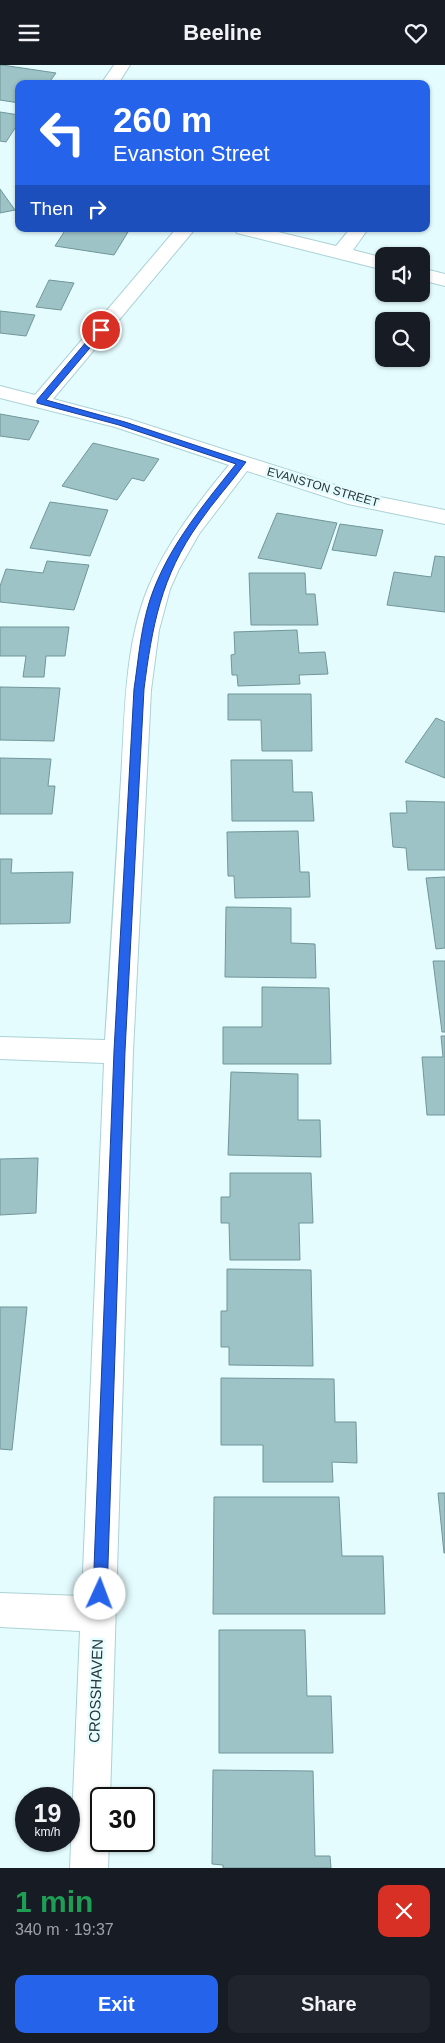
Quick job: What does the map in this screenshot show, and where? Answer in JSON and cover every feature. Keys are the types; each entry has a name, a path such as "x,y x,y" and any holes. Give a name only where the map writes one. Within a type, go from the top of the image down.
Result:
{"street":[{"path":"112,80 122,65"},
{"path":"40,402 183,232"},
{"path":"256,232 375,262"},
{"path":"341,253 357,232"},
{"path":"430,276 445,280"},
{"name":"EVANSTON STREET","path":"0,392 122,423 356,499 445,517"},
{"name":"CROSSHAVEN","path":"89,1868 120,1051 139,689 152,608 170,564 194,523 242,462"},
{"path":"0,1049 120,1051"},
{"path":"0,1610 100,1614"}],"building":[{"path":"0,65 56,73 51,80 15,80 15,102 0,100"},
{"path":"0,112 15,114 15,128 6,142 0,141"},
{"path":"0,189 15,210 0,213"},
{"path":"64,232 128,232 114,255 55,246"},
{"path":"49,280 74,283 61,310 36,307"},
{"path":"0,311 35,315 26,336 0,333"},
{"path":"0,414 39,421 29,440 0,436"},
{"path":"93,443 159,459 144,481 132,478 117,500 62,486"},
{"path":"50,502 108,510 90,556 30,548"},
{"path":"277,513 337,523 321,569 258,558"},
{"path":"340,524 383,530 376,556 332,550"},
{"path":"435,556 445,557 445,612 387,605 394,572 431,577"},
{"path":"47,561 89,565 74,610 0,602 0,586 6,569 43,573"},
{"path":"249,573 305,573 306,594 315,594 318,625 251,625"},
{"path":"0,627 69,627 65,656 46,656 44,677 23,677 26,656 0,656"},
{"path":"297,630 299,653 325,652 328,674 299,675 300,684 238,686 237,675 232,675 231,655 235,654 234,632"},
{"path":"0,687 60,688 54,741 0,740"},
{"path":"228,694 311,694 312,751 262,751 261,720 228,720"},
{"path":"436,718 445,722 445,778 405,762"},
{"path":"0,758 51,759 48,786 55,786 52,814 0,814"},
{"path":"231,760 292,760 293,792 312,792 314,821 232,821"},
{"path":"406,801 445,802 445,870 408,870 406,848 393,847 390,813 407,813"},
{"path":"298,831 300,872 309,872 310,897 235,898 234,876 228,876 227,832"},
{"path":"0,859 12,859 11,873 73,872 70,923 0,924"},
{"path":"445,877 445,948 436,949 426,878"},
{"path":"226,907 291,908 291,943 315,944 316,978 225,977"},
{"path":"433,961 445,961 445,1032 442,1032"},
{"path":"262,987 329,988 331,1064 223,1064 223,1027 262,1027"},
{"path":"441,1036 445,1036 445,1115 427,1115 422,1057 443,1057"},
{"path":"231,1072 298,1074 298,1120 320,1120 321,1157 228,1155"},
{"path":"38,1158 36,1213 0,1215 0,1159"},
{"path":"230,1173 311,1173 313,1223 299,1223 300,1260 230,1260 229,1223 221,1223 221,1197 230,1197"},
{"path":"227,1269 311,1270 313,1366 229,1365 229,1347 221,1347 221,1311 227,1311"},
{"path":"0,1307 27,1307 12,1450 0,1449"},
{"path":"221,1378 334,1379 335,1422 356,1422 357,1463 332,1462 333,1482 263,1482 263,1445 221,1445"},
{"path":"438,1493 445,1493 445,1553 444,1553"},
{"path":"214,1497 339,1497 342,1556 383,1556 385,1614 213,1614"},
{"path":"219,1630 305,1630 307,1696 331,1696 333,1753 219,1753"},
{"path":"213,1770 313,1771 315,1856 330,1856 331,1868 223,1868 223,1865 212,1864"}],"route":[{"path":"100,1594 120,1051 139,689 152,608 170,564 194,523 242,462 122,423 40,402 101,330"}]}
